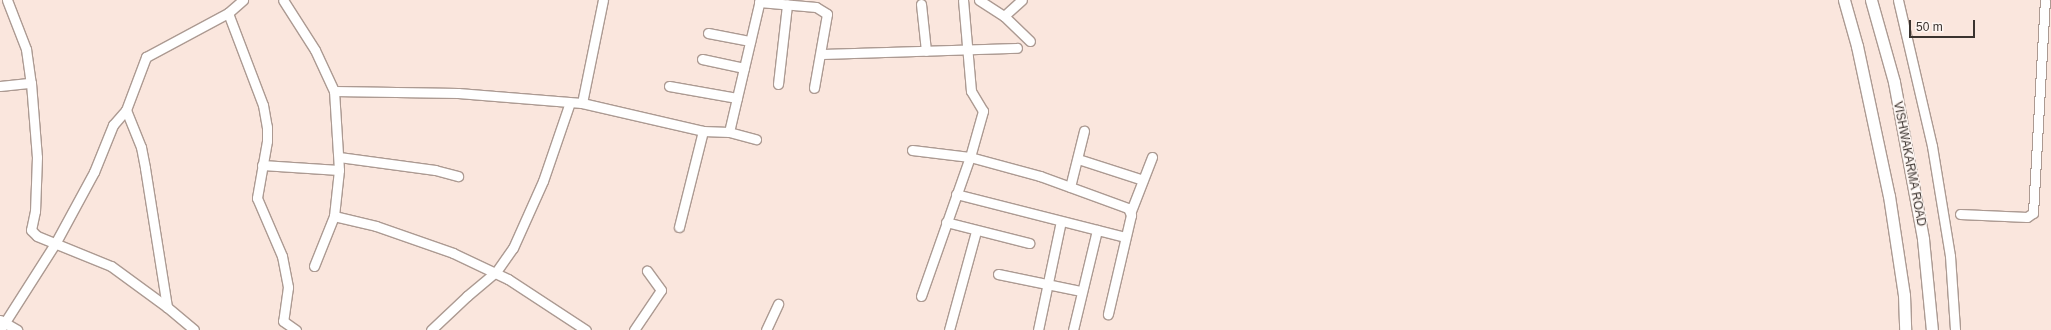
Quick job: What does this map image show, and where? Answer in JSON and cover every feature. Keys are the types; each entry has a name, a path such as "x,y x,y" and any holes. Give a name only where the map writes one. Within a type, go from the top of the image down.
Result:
{"main road":[{"path":"1844,0 1857,46 1889,196 1904,295 1905,330"},
{"name":"VISHWAKARMA ROAD","path":"1871,0 1894,82 1912,179 1924,247 1932,330"}],"street":[{"path":"7,0 26,49 31,82 37,157 35,211 31,230 37,236 56,242 111,266 167,307 194,330"},
{"path":"17,330 2,324 56,242 94,172 113,125 126,110 146,57 228,13 243,0"},
{"path":"283,0 315,50 334,91 339,157 334,216 314,266"},
{"path":"582,103 603,0"},
{"path":"921,296 970,157 983,111 971,91 966,51 963,0"},
{"path":"979,0 1004,16 1030,41"},
{"path":"1004,16 1022,0"},
{"path":"1898,0 1932,146 1950,256 1955,330"},
{"path":"1960,214 2027,216 2033,213 2045,0"},
{"path":"729,132 759,1 816,7 827,14 822,54 814,88"},
{"path":"921,4 926,51"},
{"path":"778,84 787,5"},
{"path":"228,13 263,105 267,127 257,198 282,256 288,287 283,321 296,330"},
{"path":"708,34 750,41"},
{"path":"822,54 966,51 1017,48"},
{"path":"702,59 744,68"},
{"path":"0,86 31,82"},
{"path":"669,86 737,98"},
{"path":"334,91 458,93 582,103 703,131 729,132 756,139"},
{"path":"431,330 472,291 496,272 528,218 570,102"},
{"path":"126,110 141,147 167,307"},
{"path":"1070,187 1084,130"},
{"path":"679,227 703,131"},
{"path":"912,150 970,157 1070,187 1131,211"},
{"path":"339,157 435,170 458,176"},
{"path":"1108,314 1131,211 1152,157"},
{"path":"1078,159 1143,180"},
{"path":"262,165 339,170"},
{"path":"956,194 1126,237"},
{"path":"334,216 435,245 496,272 586,330"},
{"path":"1038,330 1061,221"},
{"path":"946,222 1030,243"},
{"path":"949,330 976,230"},
{"path":"1073,330 1081,291 1097,230"},
{"path":"634,330 661,290 647,272"},
{"path":"998,274 1081,291"},
{"path":"766,330 778,304"}]}
